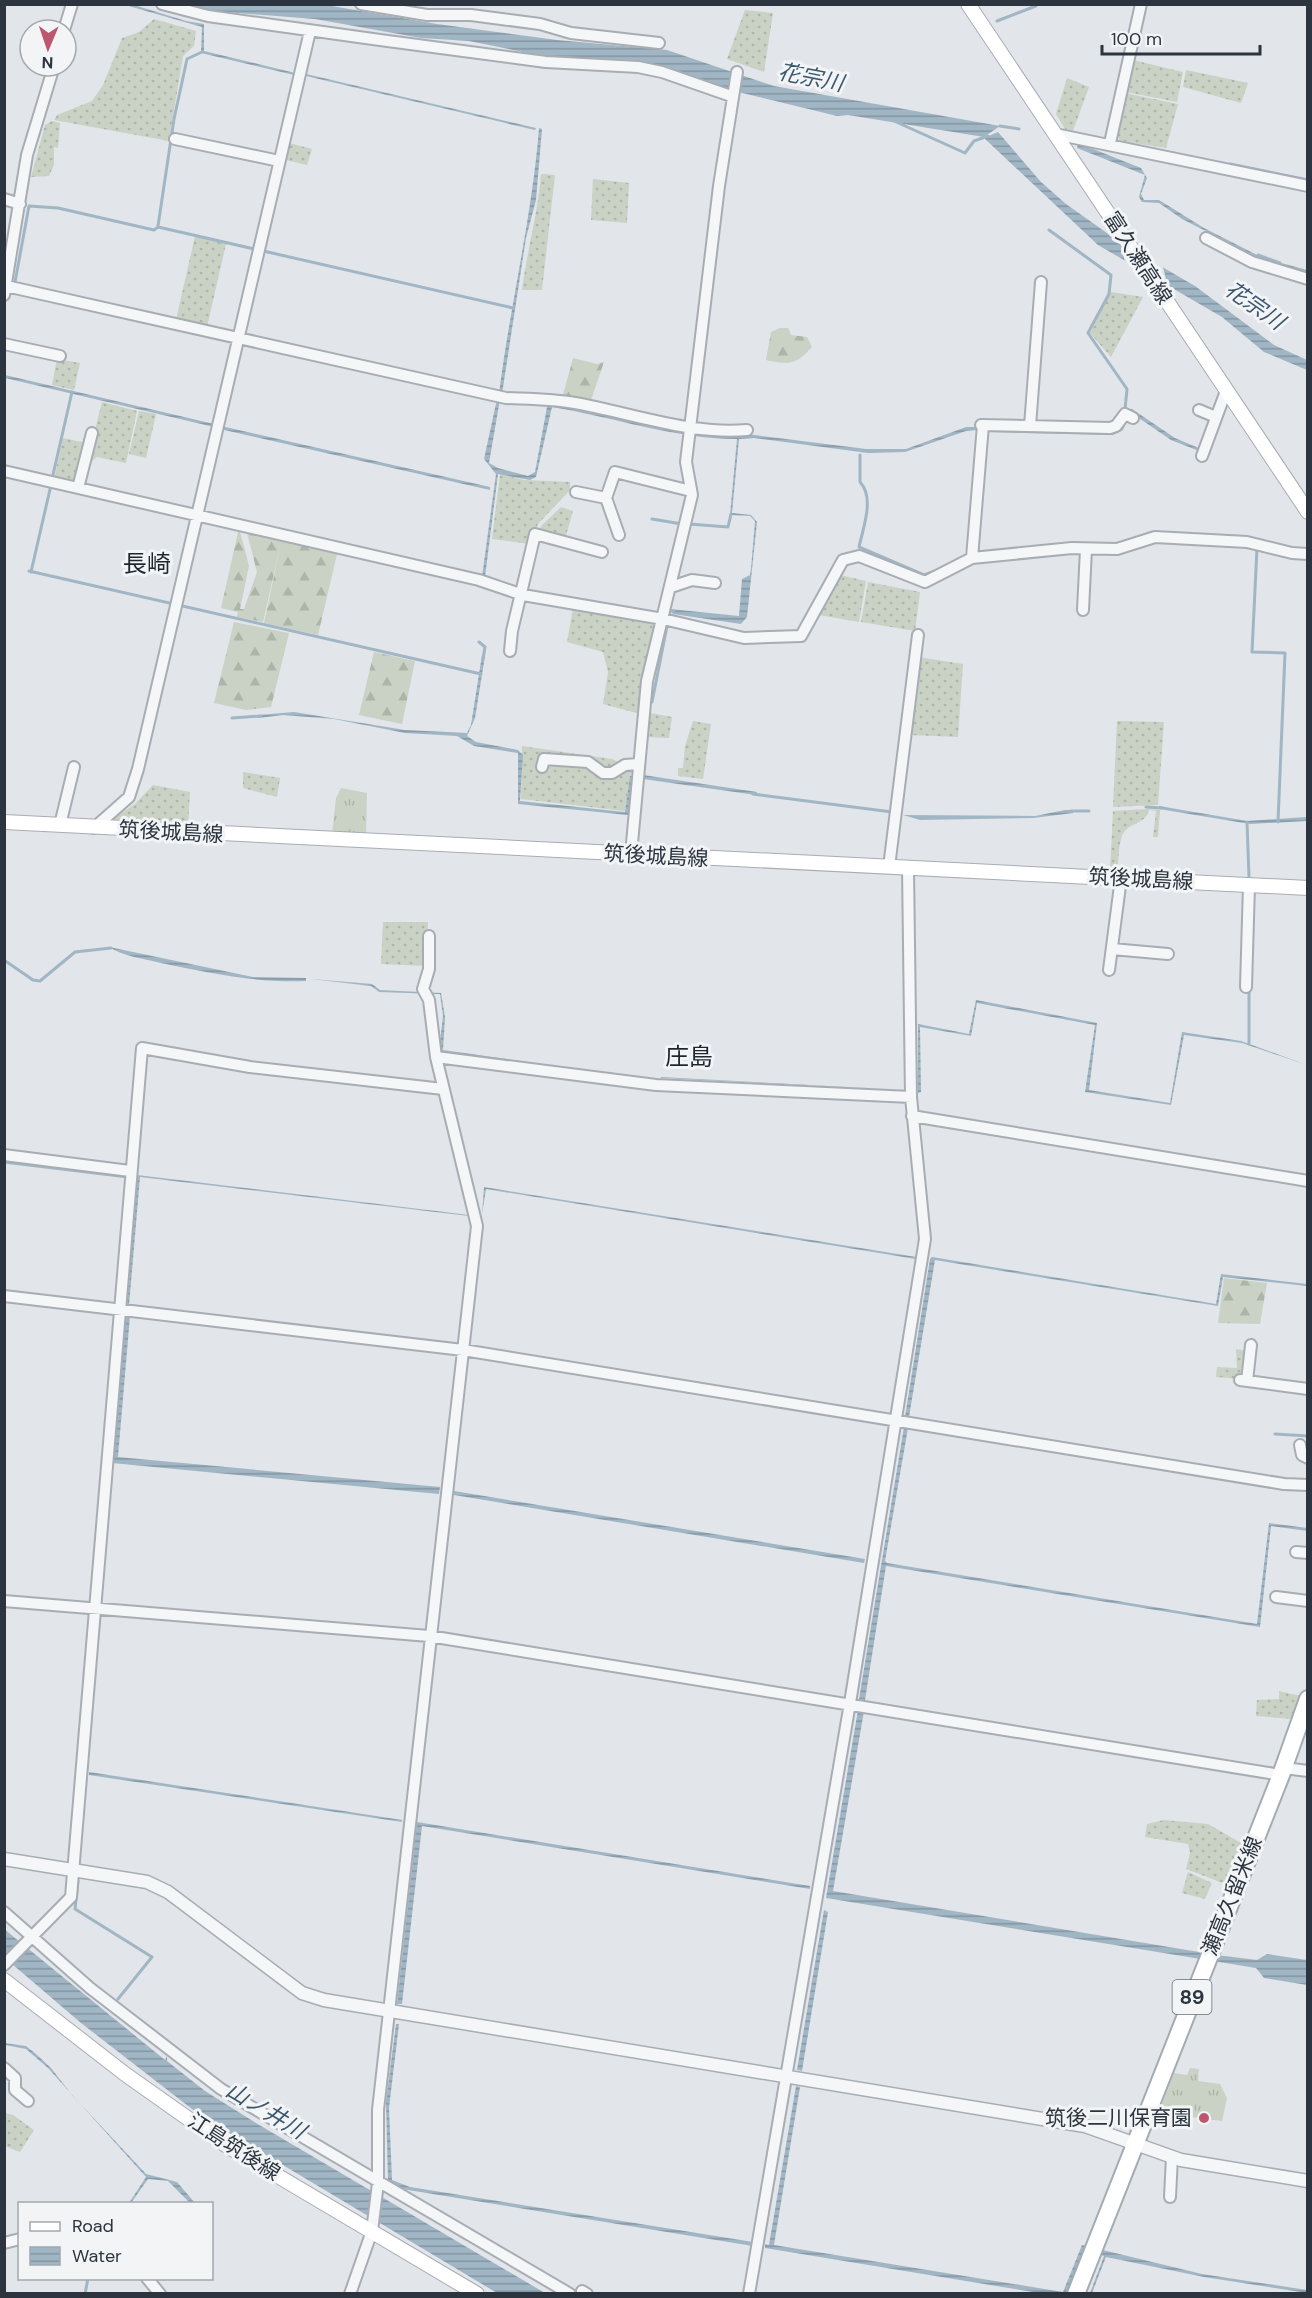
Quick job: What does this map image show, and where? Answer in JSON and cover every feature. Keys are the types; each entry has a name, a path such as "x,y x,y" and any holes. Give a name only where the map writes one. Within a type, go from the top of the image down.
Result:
{"main road":[{"name":"富久瀬高線","path":"968,4 1308,512"},
{"name":"筑後城島線","path":"4,822 1308,888"},
{"name":"瀬高久留米線","path":"1076,2294 1282,1771 1308,1699"},
{"name":"江島筑後線","path":"4,1980 125,2074 224,2144 372,2228 477,2294"}],"street":[{"path":"162,4 208,16 310,31 546,62 638,67 662,72 731,96"},
{"path":"361,4 428,15 460,10 540,24 571,33 659,43"},
{"path":"1110,143 1141,4"},
{"path":"94,828 129,797 154,704 310,31"},
{"path":"631,855 647,681 671,587 691,491 686,462 731,96 737,72"},
{"path":"50,78 27,155 6,286 506,398 571,406 691,427 729,432 747,430"},
{"path":"1055,134 1110,143 1308,186"},
{"path":"175,139 279,161"},
{"path":"4,199 20,204"},
{"path":"1206,238 1252,262 1308,279"},
{"path":"1030,426 1041,282"},
{"path":"4,344 60,356"},
{"path":"1202,456 1226,391"},
{"path":"1199,410 1216,417"},
{"path":"972,558 982,425 1110,428 1116,426 1125,414 1133,418"},
{"path":"78,489 92,433"},
{"path":"4,471 479,580 523,595 663,619 744,638 801,636 843,560 859,556 925,582 972,558 1086,549 1117,549 1155,537 1247,542 1292,553 1308,554"},
{"path":"619,535 606,498 615,472 691,491"},
{"path":"576,492 606,498"},
{"path":"510,651 512,631 523,595 535,534 602,552"},
{"path":"1083,610 1086,549"},
{"path":"671,587 692,580 715,583"},
{"path":"889,867 918,635"},
{"path":"542,767 544,759 588,762 603,773 612,773 625,765 638,764"},
{"path":"60,825 74,767"},
{"path":"750,2294 850,1703 925,1239 911,1097 908,868"},
{"path":"1109,970 1121,878"},
{"path":"1246,987 1249,885"},
{"path":"350,2294 372,2228 377,2186 378,2110 429,1636 477,1226 436,1057 429,1000 423,989 429,969 429,936"},
{"path":"1112,949 1168,954"},
{"path":"4,1965 71,1898 142,1048 250,1067 443,1089"},
{"path":"436,1057 656,1085 911,1097"},
{"path":"912,1116 1308,1181"},
{"path":"4,1155 130,1171"},
{"path":"4,1296 463,1350 1308,1485"},
{"path":"1251,1345 1243,1380 1308,1389"},
{"path":"1300,1445 1302,1455 1308,1458"},
{"path":"1276,1597 1293,1593 1308,1601"},
{"path":"4,1601 429,1636 1282,1771 1308,1771"},
{"path":"4,1859 147,1882 168,1892 302,1993 324,2000 1085,2126 1172,2157 1308,2181"},
{"path":"4,1912 29,1940 221,2089 377,2186 570,2294"},
{"path":"4,2068 15,2078 15,2090 28,2101"},
{"path":"1170,2198 1172,2157"},
{"path":"149,2280 160,2294"}],"green space":[{"path":"745,10 773,13 764,72 727,59"},
{"path":"154,19 196,31 194,46 183,56 169,141 54,120 57,115 92,101 103,85 122,38 139,32"},
{"path":"1133,60 1183,72 1177,102 1126,92"},
{"path":"1186,70 1248,83 1241,103 1183,87"},
{"path":"1067,78 1089,87 1073,131 1065,129 1056,114"},
{"path":"1125,93 1178,104 1166,148 1120,141 1117,134"},
{"path":"52,121 60,123 58,148 54,147 54,165 49,176 31,177 45,125"},
{"path":"285,142 312,149 307,165 286,160 283,154"},
{"path":"541,174 555,175 542,290 522,290 537,203"},
{"path":"593,179 629,183 627,223 591,220"},
{"path":"195,236 226,244 207,327 176,320"},
{"path":"1111,292 1143,297 1111,357 1090,333"},
{"path":"780,328 788,328 791,335 807,337 812,347 792,362 781,363 766,360 771,332"},
{"path":"573,358 597,364 604,362 591,400 563,395"},
{"path":"57,359 80,363 74,390 52,385"},
{"path":"102,402 137,411 126,463 97,457 91,462 86,484 112,490 111,494 81,486"},
{"path":"139,411 156,414 146,458 129,454"},
{"path":"63,438 86,443 76,484 54,479"},
{"path":"500,474 524,480 570,482 570,490 538,524 530,544 492,539"},
{"path":"561,507 573,511 565,539 538,532 542,525"},
{"path":"239,528 249,566 240,609 244,609 257,572 246,529 338,550 318,635 264,623 282,538 263,622 237,617 238,612 221,608"},
{"path":"840,575 866,581 859,622 819,615"},
{"path":"868,582 920,592 915,631 861,622"},
{"path":"573,608 658,623 640,714 603,704 608,672 603,652 567,642"},
{"path":"234,622 289,633 271,707 246,710 214,703"},
{"path":"374,652 415,661 402,724 359,715"},
{"path":"918,657 963,664 958,737 910,735"},
{"path":"650,713 672,717 669,738 647,737"},
{"path":"693,721 711,724 703,779 678,776 678,768 683,768 685,746"},
{"path":"1117,721 1164,722 1158,805 1113,807"},
{"path":"522,746 612,759 632,769 625,811 521,799"},
{"path":"243,772 280,778 277,797 243,788"},
{"path":"153,785 190,792 188,826 108,822 135,804"},
{"path":"341,788 367,793 366,835 332,834 336,798"},
{"path":"1146,809 1160,810 1158,837 1153,837 1156,811 1149,810 1144,818 1124,831 1117,871 1110,871 1113,811"},
{"path":"383,922 428,922 426,966 381,964"},
{"path":"1224,1278 1267,1283 1260,1324 1218,1323"},
{"path":"1236,1349 1247,1351 1242,1379 1216,1377 1217,1367 1237,1368"},
{"path":"1279,1691 1301,1696 1293,1719 1256,1716 1257,1700 1279,1699"},
{"path":"1164,1820 1208,1824 1243,1844 1228,1885 1186,1869 1190,1853 1188,1844 1145,1837 1147,1824"},
{"path":"1188,1872 1212,1883 1205,1899 1182,1893"},
{"path":"1190,2068 1199,2069 1198,2081 1220,2084 1227,2098 1222,2121 1177,2115 1162,2104 1174,2073 1187,2075"},
{"path":"5,2113 13,2115 34,2130 20,2152 5,2146"}],"water":[{"path":"125,5 134,5 186,21 204,24 204,51 295,73 294,75 201,53 202,27"},
{"path":"192,5 326,5 437,24 557,40 667,50 774,86 1000,126 984,137 848,115 837,116 730,90 659,65 538,55 469,41 421,38 315,19 211,11"},
{"path":"302,73 536,128 535,130 302,75"},
{"path":"539,128 542,129 536,200 526,238 502,394 499,394 536,162"},
{"path":"998,132 1041,182 1066,204 1121,243 1195,286 1274,345 1307,360 1307,370 1264,352 1222,317 1098,245 984,138"},
{"path":"1078,143 1141,168 1147,178 1141,194 1144,200 1159,200 1204,228 1263,258 1307,270 1307,273 1261,259 1182,219 1159,203 1142,202 1139,197 1145,175 1077,148"},
{"path":"5,375 214,424 214,427 5,378"},
{"path":"497,399 500,399 489,463 498,468 528,476 535,472 547,407 553,404 680,431 729,436 747,434 866,449 906,449 966,427 976,427 976,430 966,431 905,452 868,453 754,438 739,439 732,513 751,515 757,522 747,617 741,624 673,614 670,609 739,616 742,579 750,575 755,521 750,516 730,515 737,439 667,432 552,407 536,477 530,480 498,474 485,577 482,577 496,474 484,459"},
{"path":"1126,409 1132,409 1175,438 1201,449 1199,451 1171,440 1130,412 1123,430 1113,435 990,432 990,429 1122,424"},
{"path":"221,426 490,487 490,490 220,429"},
{"path":"482,655 485,656 475,718 467,736 476,742 518,750 523,755 520,801 625,812 630,776 632,776 628,815 518,804 518,753 474,746 457,736 405,733 334,719 283,715 258,718 258,715 294,712 405,730 467,733 471,725"},
{"path":"643,775 757,792 756,795 643,779"},
{"path":"1159,806 1247,821 1307,817 1307,821 1250,824 1159,809"},
{"path":"1073,810 1073,813 1033,818 920,820 903,815 1035,816"},
{"path":"109,947 253,977 306,978 306,981 251,979 215,974 134,957"},
{"path":"311,979 372,984 380,990 441,993 445,1017 443,1050 654,1080 442,1052 439,1051 443,1016 440,994 379,992 371,986"},
{"path":"976,1000 1097,1023 1089,1090 1170,1103 1182,1032 1241,1041 1307,1065 1242,1043 1184,1035 1171,1105 1085,1092 1095,1025 977,1003 971,1036 920,1027 921,1092 918,1093 918,1024 969,1034"},
{"path":"661,1077 904,1090 661,1078"},
{"path":"137,1175 469,1216 140,1177 129,1306 126,1306"},
{"path":"484,1187 916,1257 916,1259 486,1189 482,1214"},
{"path":"932,1257 1216,1304 1221,1274 1307,1284 1307,1286 1223,1277 1218,1306 935,1260 909,1417 905,1417"},
{"path":"125,1316 130,1316 118,1457 440,1487 439,1494 112,1463"},
{"path":"904,1427 908,1428 885,1561 887,1563 1257,1624 1269,1523 1307,1528 1307,1531 1271,1526 1260,1627 886,1566 865,1700 859,1699"},
{"path":"454,1491 865,1559 864,1563 454,1495"},
{"path":"858,1710 864,1711 833,1891 1217,1955 1257,1960 1267,1954 1307,1960 1307,1985 1264,1978 1256,1968 826,1898"},
{"path":"89,1772 402,1820 402,1822 89,1775"},
{"path":"417,1822 810,1886 810,1889 422,1826 402,2004 397,2004"},
{"path":"824,1910 828,1912 802,2071 797,2070"},
{"path":"4,1929 165,2060 167,2056 167,2061 205,2091 545,2293 497,2293 201,2116 81,2023 12,1964 5,1957"},
{"path":"396,2024 399,2024 389,2108 392,2180 410,2187 753,2242 753,2246 402,2189 388,2181 386,2101"},
{"path":"4,2043 26,2046 51,2068 70,2093 48,2068 26,2049"},
{"path":"796,2086 800,2087 774,2245 1063,2292 1082,2245 1202,2274 1307,2290 1307,2293 1204,2277 1106,2257 1092,2293 1090,2293 1104,2256 1084,2250 1066,2293 1045,2294 765,2248 765,2244 769,2245"},
{"path":"79,2102 146,2174 177,2182 194,2202 189,2202 168,2181 148,2179 130,2202 146,2177"}],"pier":[{"path":"1119,240 1162,263 1167,283 1174,293 1126,265"}],"waterway":[{"path":"997,21 1036,6"},
{"path":"158,226 174,119 187,59 202,52"},
{"path":"894,121 965,153 974,141 988,136"},
{"path":"1000,126 1019,129"},
{"path":"1230,164 1308,180"},
{"path":"15,282 29,206 58,208 154,230 158,227 513,308"},
{"path":"1049,230 1111,275 1109,294 1088,333 1127,389 1125,409 1127,411"},
{"path":"1258,255 1280,263"},
{"path":"52,479 72,392"},
{"path":"860,455 860,482 867,496 867,505 859,547 924,575 938,570"},
{"path":"31,572 51,485"},
{"path":"689,524 728,527 731,514"},
{"path":"652,519 682,524"},
{"path":"1106,544 1120,544"},
{"path":"1257,548 1252,652 1285,653 1278,822"},
{"path":"29,571 481,674"},
{"path":"652,702 670,611 674,611"},
{"path":"479,642 485,647 483,659"},
{"path":"232,718 261,716"},
{"path":"753,794 892,812"},
{"path":"1146,807 1161,808"},
{"path":"1071,811 1089,811"},
{"path":"1247,822 1249,877"},
{"path":"4,960 33,980 40,981 75,952 111,948"},
{"path":"1249,989 1249,1044"},
{"path":"4,1162 128,1177"},
{"path":"1275,1434 1308,1436"},
{"path":"78,1881 75,1909 152,1957 118,1999"},
{"path":"85,2294 88,2280"}],"place":[{"name":"筑後二川保育園","path":"1204,2118"}],"district":[{"name":"長崎","path":"147,564"},
{"name":"庄島","path":"689,1057"}],"water label":[{"name":"花宗川","path":"811,77"},
{"name":"花宗川","path":"1255,305"},
{"name":"山ノ井川","path":"266,2110"}]}
